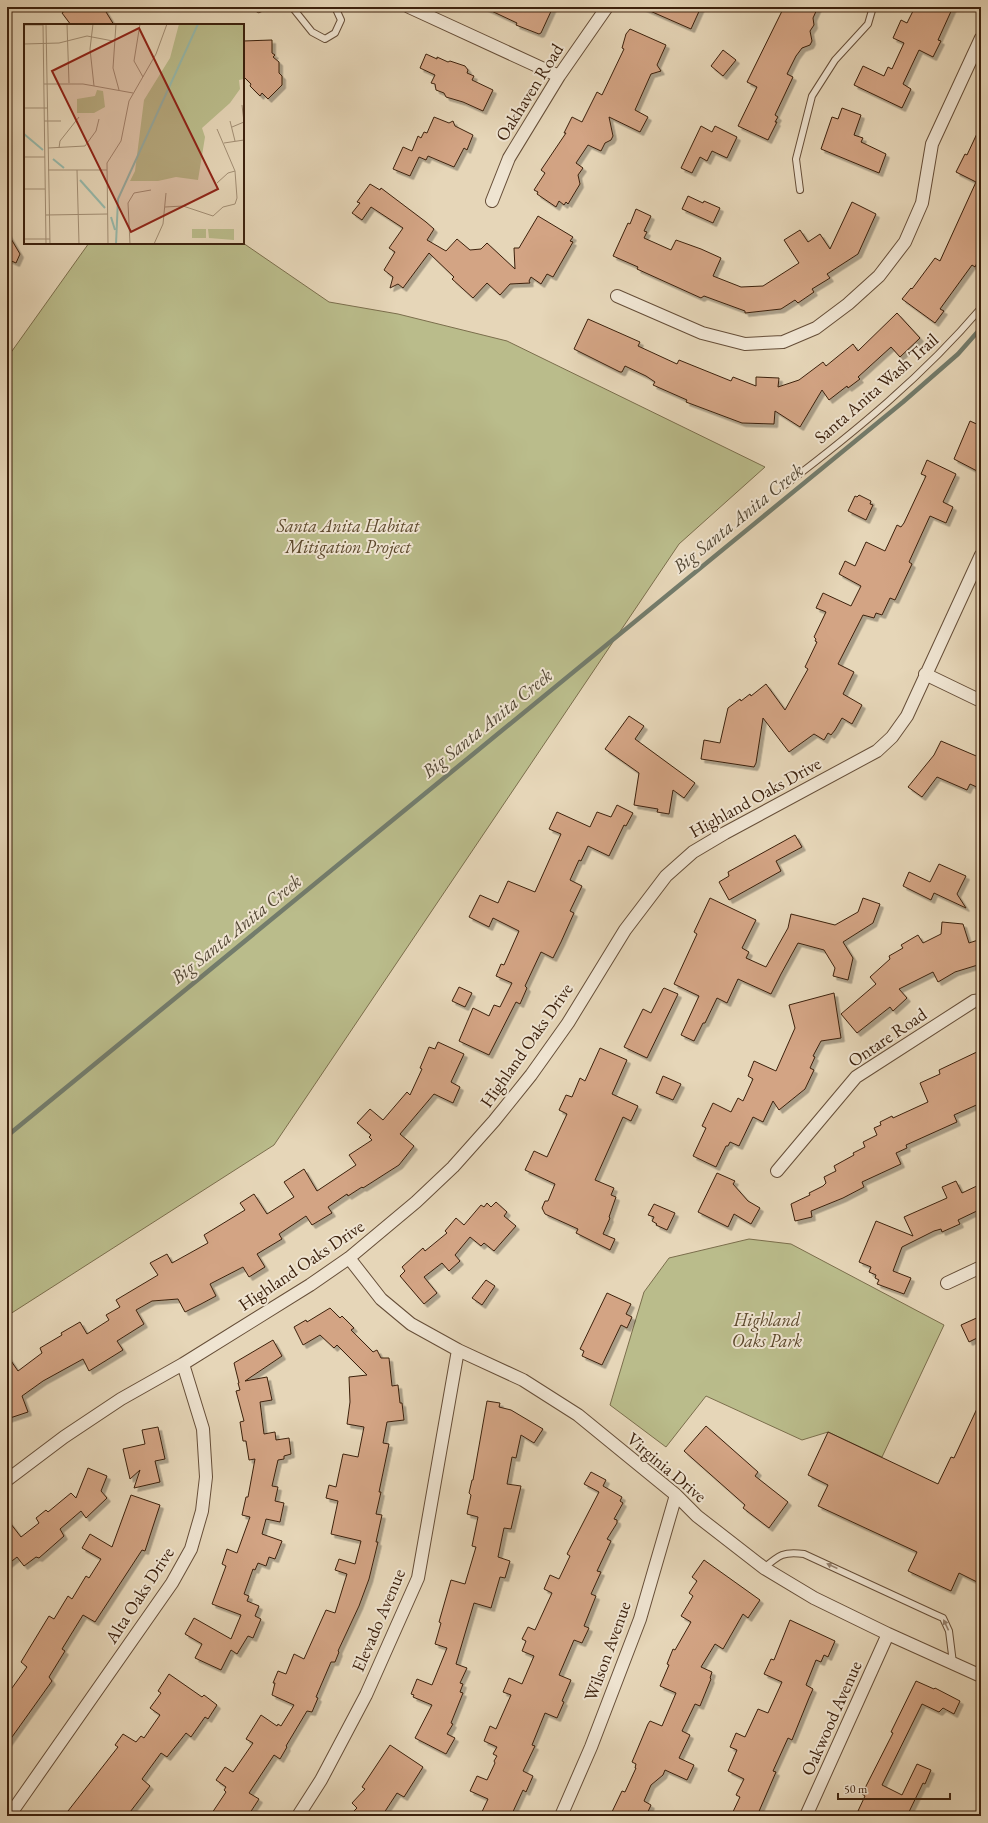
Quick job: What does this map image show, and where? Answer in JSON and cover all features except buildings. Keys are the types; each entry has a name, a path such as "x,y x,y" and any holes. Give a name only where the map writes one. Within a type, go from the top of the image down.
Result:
{"street":[{"path":"409,7 559,76"},
{"name":"Oakhaven Road","path":"492,201 509,158 559,76 607,7"},
{"path":"617,296 702,333 745,344 783,342 816,328 848,304 879,276 905,242 922,203 932,144 981,38"},
{"name":"Highland Oaks Drive","path":"7,1480 64,1437 120,1399 183,1364 310,1285 349,1258 416,1202 453,1167 494,1121 531,1075 568,1023 625,930 666,876 693,852 725,833 877,751 892,737 900,726 981,555"},
{"path":"925,674 981,701"},
{"name":"Ontare Road","path":"777,1171 856,1077 974,1001 981,1000"},
{"name":"Virginia Drive","path":"349,1258 381,1299 411,1324 458,1350 523,1380 578,1416 676,1495 697,1516 764,1568 814,1598 888,1634 981,1676"},
{"path":"947,1283 981,1266"},
{"name":"Elevado Avenue","path":"298,1816 321,1780 366,1695 418,1578 458,1350"},
{"name":"Alta Oaks Drive","path":"9,1816 172,1583 191,1549 202,1511 206,1477 203,1429 183,1364"},
{"name":"Wilson Avenue","path":"561,1816 591,1747 640,1619 676,1495"},
{"name":"Oakwood Avenue","path":"806,1816 888,1634"}],"lane":[{"path":"292,7 312,32 325,39 335,33 341,20 335,7"},
{"path":"800,190 796,159 812,96 835,60 868,24 873,7"},
{"name":"Santa Anita Wash Trail","path":"785,485 821,458 930,363 958,335 981,308"},
{"path":"764,1568 776,1557 790,1552 804,1554 943,1618 949,1631 953,1663"}],"green space":[{"name":"Santa Anita Habitat Mitigation Project","path":"88,244 244,244 329,302 398,314 507,341 765,467 679,544 274,1145 7,1316 7,358"},
{"name":"Highland Oaks Park","path":"749,1239 791,1244 944,1325 882,1457 828,1432 802,1440 706,1396 666,1447 610,1405 644,1292 669,1258"}],"waterway":[{"name":"Big Santa Anita Creek","path":"7,1136 903,402 958,354 981,328"}]}
